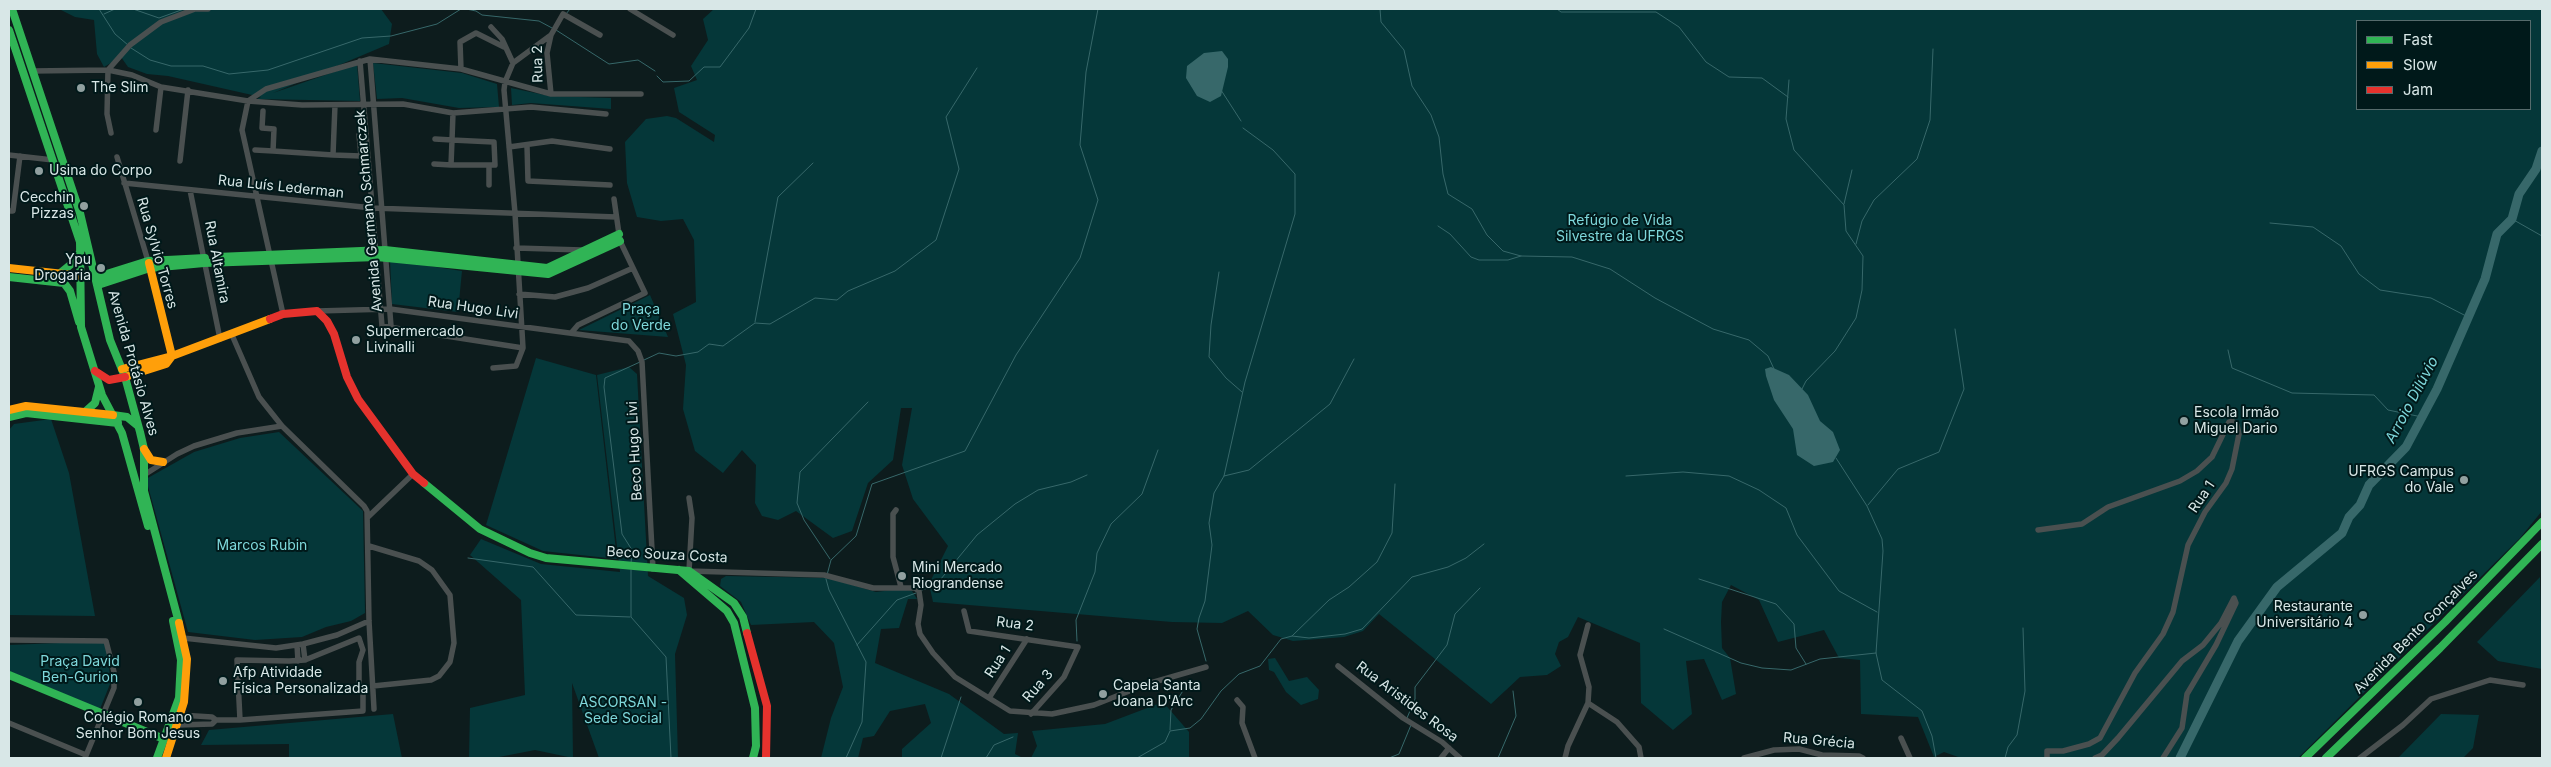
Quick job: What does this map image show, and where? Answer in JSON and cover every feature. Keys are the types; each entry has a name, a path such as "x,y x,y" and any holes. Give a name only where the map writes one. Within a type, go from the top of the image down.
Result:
{"main road":[{"name":"Avenida Protásio Alves","path":"12,9 80,213 98,281 110,340 123,373 144,449 144,490 184,638 187,679 180,714 166,758"},
{"path":"12,47 18,46 17,25"},
{"path":"9,30 12,47 53,160 81,250 81,327"},
{"path":"39,121 45,124 47,117"},
{"path":"517,269 547,268 585,250 620,238"},
{"path":"9,268 82,276 98,281 149,265 204,260 385,253 550,274 620,238"},
{"path":"59,274 75,261 81,250"},
{"name":"Rua Sylvio Torres","path":"149,265 172,356"},
{"path":"9,277 59,282 68,286 99,386 118,423 158,563 181,660 179,698 157,758"},
{"path":"95,370 109,380 123,373 166,364 172,356 232,335 283,314 317,312"},
{"name":"Beco Souza Costa","path":"317,312 327,321 334,334 346,377 358,399 413,474 480,529 530,553 546,558 653,569 689,570"},
{"path":"86,412 95,403 99,386"},
{"path":"9,410 26,406 113,415 127,417 138,426"},
{"path":"9,418 20,413 38,413 118,423"},
{"path":"144,449 151,460 163,462"},
{"path":"135,482 144,475"},
{"name":"Avenida Bento Gonçalves","path":"2305,758 2445,622 2542,522"},
{"name":"Avenida Bento Gonçalves","path":"2326,758 2428,660 2542,544"},
{"path":"680,570 727,611 734,623 755,708 756,746 753,758"},
{"path":"689,570 734,602 743,618 767,706 766,758"},
{"path":"9,675 164,739"},
{"path":"756,746 767,746"}],"street":[{"path":"111,134 107,114 108,70 129,46 161,22 195,9 208,9"},
{"path":"557,9 600,35"},
{"path":"630,9 673,35"},
{"path":"494,368 516,366 523,348 515,213 505,110 506,82 513,63 551,35 564,14"},
{"path":"491,27 502,40 513,63"},
{"path":"461,69 460,42 476,33 504,47"},
{"name":"Rua 2","path":"551,35 548,53 551,94"},
{"path":"283,314 242,130 248,101 266,89 360,60 370,59 461,69 551,94 641,94"},
{"name":"Avenida Germano Schmarczek","path":"360,60 382,326 391,326 370,59"},
{"path":"32,71 108,70 132,75 161,86 248,101 335,105 403,104 453,113 531,107 606,114"},
{"path":"156,130 161,86"},
{"path":"180,161 188,90"},
{"path":"333,155 335,105"},
{"path":"262,112 262,128 274,129 273,151"},
{"path":"451,165 453,113"},
{"path":"255,150 361,156 359,134"},
{"path":"434,164 489,166 495,164 494,142 435,140"},
{"path":"509,148 552,141 610,149"},
{"path":"527,146 528,181 610,185"},
{"path":"9,155 53,160"},
{"path":"11,211 20,156"},
{"name":"Rua Sylvio Torres","path":"117,157 149,265"},
{"path":"489,166 489,185"},
{"name":"Rua Luís Lederman","path":"124,183 373,208 616,217"},
{"name":"Rua Altamira","path":"190,190 220,339"},
{"path":"572,332 578,325 645,293 620,238 614,198"},
{"path":"516,248 585,250"},
{"path":"519,294 555,297 588,288 633,268"},
{"name":"Rua Hugo Livi","path":"317,312 381,308 625,339"},
{"path":"391,326 410,332 523,348"},
{"path":"232,335 259,397 282,426 364,506 368,517 369,621 374,709"},
{"name":"Beco Hugo Livi","path":"625,339 634,345 642,362 653,569"},
{"name":"Rua 1","path":"2038,530 2082,524 2108,507 2180,481 2197,471 2212,457 2229,422 2232,421 2237,425 2239,434 2232,469 2226,483 2205,512 2188,545 2181,585 2173,612 2163,634 2135,673 2100,738 2089,744 2063,751 2047,752 2047,758"},
{"path":"144,475 163,462 194,446 237,433 282,426"},
{"path":"368,517 413,474"},
{"path":"689,498 692,518 689,570"},
{"path":"896,510 893,514 893,558 900,587"},
{"path":"368,546 419,561 432,570 450,595 454,643 450,662 439,676 431,680 373,686"},
{"name":"Beco Souza Costa","path":"689,570 824,575 873,588 916,588 919,591 920,634 933,653 955,676 1010,711 1052,714 1094,705 1147,684 1206,667"},
{"path":"2095,758 2102,755 2118,738 2182,661 2203,645 2221,623 2234,598 2236,604 2216,645 2187,694 2182,728 2164,758"},
{"name":"Rua 2","path":"964,611 968,630 1078,647"},
{"path":"184,638 254,647 300,645 337,635 369,621"},
{"path":"1565,758 1568,746 1588,703 1589,687 1580,655 1588,625"},
{"path":"180,714 212,717 216,720 240,720 364,711 363,694 359,686 359,663 363,650 359,638 302,660 237,660 240,720"},
{"name":"Rua 1","path":"989,698 1027,639"},
{"path":"9,640 106,640 114,672 114,688 85,756 9,723"},
{"path":"300,645 302,660"},
{"name":"Rua 3","path":"1031,714 1064,677 1078,647"},
{"name":"Rua Aristides Rosa","path":"1338,666 1403,718 1449,748 1460,758"},
{"path":"2360,758 2404,725 2431,699 2490,680 2523,685"},
{"path":"1237,700 1243,707 1242,723 1255,758"},
{"path":"1588,703 1617,722 1639,747 1641,758"},
{"path":"191,724 192,715"},
{"path":"176,725 212,724 216,720"},
{"path":"1901,738 1910,758"},
{"path":"1441,758 1449,748"},
{"name":"Rua Grécia","path":"1744,758 1774,750 1799,749 1822,755 1859,756 1863,758"}],"green space":[{"path":"59,9 381,9 392,24 389,44 273,93 357,64 360,101 257,99 261,97 168,76 147,74 128,67 121,57 104,67 97,54 94,20 75,17"},
{"name":"Refúgio de Vida Silvestre da UFRGS","path":"714,9 2542,9 2542,511 2520,538 2298,758 1961,758 1944,752 1934,757 1918,717 1861,714 1860,660 1839,658 1824,630 1778,642 1759,600 1731,585 1722,602 1722,648 1730,658 1736,694 1722,700 1704,659 1686,661 1692,714 1673,730 1641,703 1640,643 1578,617 1568,637 1559,642 1555,654 1561,666 1547,675 1520,677 1491,704 1379,614 1363,631 1344,637 1293,641 1273,635 1248,611 1222,623 1172,622 933,602 929,584 948,546 913,499 902,465 912,408 901,408 893,460 868,483 852,531 833,538 796,511 778,520 762,516 755,503 756,465 742,450 723,473 695,451 683,409 686,365 673,314 696,302 694,240 683,219 661,221 637,217 627,183 625,142 646,119 667,116 676,118 714,142 715,135 679,112 674,88 697,80 691,66 708,40 703,19"},
{"path":"373,63 462,73 497,84 499,107 459,108 402,98 377,99"},
{"path":"511,88 550,96 611,98 611,109 531,103 512,105"},
{"path":"390,260 462,271 458,312 392,304"},
{"name":"Praça do Verde","path":"650,295 668,337 579,330"},
{"path":"536,358 596,375 617,559 543,551 486,525"},
{"name":"ASCORSAN - Sede Social","path":"629,367 637,374 648,576 684,598 687,615 675,654 678,758 599,758 572,683 573,758 535,750 494,758 469,758 470,708 525,695 521,600 470,555 481,539 541,564 620,572 597,375"},
{"path":"51,419 69,473 95,616 9,615 9,430 14,424"},
{"name":"Marcos Rubin","path":"279,432 363,511 365,613 351,621 326,627 302,637 255,640 188,632 146,479 194,452 240,438"},
{"path":"726,576 829,578 876,592 900,589 912,591 917,599 908,599 899,628 881,629 875,663 949,694 1004,734 1018,733 1015,754 1023,758 902,758 902,749 931,723 925,704 890,711 874,736 863,738 858,758 821,758 831,718 843,687 834,643 814,622 751,625 741,602 720,586 721,579"},
{"path":"2540,577 2542,669 2498,661 2477,642"},
{"name":"Praça David Ben-Gurion","path":"108,641 110,684 100,709 9,671 9,645"},
{"path":"1275,658 1289,681 1307,677 1319,690 1318,699 1301,705 1286,692 1274,672 1269,670 1268,659"},
{"path":"1163,702 1189,732 1189,758 1031,758 1037,746 1032,731 1105,724"},
{"path":"393,714 402,758 289,758 289,744 201,745 209,730"},
{"path":"2441,714 2479,715 2473,748 2463,758 2398,758"}],"shaded area":[{"path":"1222,51 1228,59 1228,67 1221,96 1210,102 1197,96 1186,78 1187,66 1204,53"},
{"path":"1771,367 1789,375 1808,395 1820,421 1833,432 1840,450 1833,462 1814,466 1797,455 1793,429 1774,400 1766,376 1765,369"}],"waterway":[{"path":"99,9 115,34 128,45"},
{"path":"104,14 115,9"},
{"path":"133,9 159,18 184,9"},
{"path":"131,48 150,60 171,66 203,66 229,74 268,70 362,38 391,36 437,24 461,9"},
{"path":"466,9 476,11 482,15 539,21 552,28"},
{"path":"566,14 570,9"},
{"path":"657,76 663,82 689,81 704,67 720,67 749,28 756,9"},
{"path":"827,575 831,560 856,536 872,484 965,451 1016,355 1080,258 1098,200 1080,145 1086,72 1098,9"},
{"path":"1380,9 1381,22 1404,50 1412,86 1431,115 1439,137 1443,174 1448,194 1472,209 1487,235 1503,251 1521,256 1572,257 1610,269 1655,298 1713,329 1749,340 1768,356 1774,369"},
{"path":"1557,9 1561,12 1656,12 1679,27 1706,62 1729,77 1762,78 1788,97"},
{"path":"556,30 609,64 638,60 655,71"},
{"path":"1856,244 1862,221 1874,200 1917,159 1930,120 1933,49"},
{"path":"644,360 659,353 676,356 698,352 709,344 723,346 755,323 770,324 815,298 837,300 848,291 895,271 936,240 959,169 946,117 977,68"},
{"path":"1789,80 1786,119 1794,150 1844,205 1846,231 1863,256 1862,290 1856,318 1835,351 1806,381 1802,389"},
{"path":"1221,90 1241,121"},
{"path":"1206,661 1197,629 1205,601 1212,545 1209,523 1214,493 1224,476 1245,382 1295,214 1295,174 1273,150 1243,128"},
{"name":"Arroio Dilúvio","path":"2180,758 2238,641 2277,587 2342,533 2349,517 2360,505 2369,485 2406,447 2437,389 2485,279 2497,234 2512,219 2519,194 2536,169 2542,151"},
{"path":"755,322 778,197 813,163"},
{"path":"1844,204 1852,170"},
{"path":"2512,219 2542,236"},
{"path":"2270,223 2313,227 2341,246 2359,274 2380,290 2431,298 2468,317"},
{"path":"1438,226 1450,234 1471,257 1479,260 1508,260 1521,256"},
{"path":"1219,272 1211,325 1209,357 1226,378 1242,392"},
{"path":"1868,505 1898,469 1939,452 1964,389 1955,329"},
{"path":"2228,350 2232,368 2292,393 2374,395 2388,410 2422,417"},
{"path":"1224,476 1249,470 1330,404 1354,359"},
{"path":"631,564 632,550 622,534 604,387 605,378 640,362"},
{"path":"830,559 804,520 797,503 800,472 868,402"},
{"path":"1077,641 1076,620 1095,572 1097,553 1111,524 1142,494 1158,450"},
{"path":"1836,458 1867,506 1882,539 1883,551 1876,653 1882,680 1922,711 1932,736 1936,758"},
{"path":"1626,476 1683,472 1729,476 1759,490 1786,508 1797,535 1839,591 1877,612"},
{"path":"922,590 936,585 977,535 1015,504 1038,490 1071,482 1087,475"},
{"path":"1292,636 1329,600 1349,587 1377,562 1392,533 1395,484"},
{"path":"1137,758 1165,742 1170,731 1190,728 1201,719 1221,691 1239,674 1260,666 1281,639 1292,636 1309,638 1345,634 1362,629 1412,577 1448,567 1466,558 1484,544"},
{"path":"468,558 533,567 576,615 630,617"},
{"path":"631,570 631,617 666,657 671,758"},
{"path":"826,579 829,590 866,662 862,722 846,758"},
{"path":"1699,579 1776,604 1794,624 1796,648 1806,664"},
{"path":"1407,718 1415,699 1415,687 1447,645 1455,614 1480,588"},
{"path":"857,645 897,600 916,593"},
{"path":"2005,758 2008,747 2017,735 2025,691 2023,628"},
{"path":"1664,629 1741,663 1762,668 1791,670 1820,659 1876,653"},
{"path":"1170,730 1171,710 1189,681"},
{"path":"1498,758 1516,716 1513,691"},
{"path":"941,758 961,697"},
{"path":"1389,758 1399,754 1411,725"},
{"path":"986,758 994,745 1013,737"}],"traffic: fast":[{"path":"12,9 80,213 110,340 125,377 140,432 144,449 144,491 179,623"},
{"path":"9,30 80,242 81,327 102,395 122,433 148,526"},
{"path":"217,257 385,250 547,268 619,234"},
{"path":"98,285 150,268 204,263 377,257 548,274 620,241"},
{"path":"59,274 75,261 81,250"},
{"path":"97,277 148,261 205,258"},
{"path":"9,277 64,283 70,291 79,322"},
{"path":"85,412 95,403 99,387"},
{"path":"9,417 26,413 118,423"},
{"path":"113,415 127,417 138,426"},
{"path":"424,483 480,529 530,553 546,558 689,571 734,603 743,617 747,633"},
{"path":"2305,758 2445,622 2542,522"},
{"path":"2326,758 2440,648 2542,544"},
{"path":"679,570 727,611 734,623 755,708 756,746 753,758"},
{"path":"157,758 179,698 181,660 173,621"},
{"path":"9,675 164,739"}],"traffic: slow":[{"path":"149,263 172,356"},
{"path":"9,268 82,276"},
{"path":"122,369 172,356 270,319"},
{"path":"125,377 166,364 172,356"},
{"path":"9,410 26,406 113,415"},
{"path":"144,449 151,460 163,462"},
{"path":"166,758 184,702 187,659 179,623"}],"traffic: jam":[{"path":"270,319 283,314 317,311 327,321 334,334 347,377 358,399 413,474 424,483"},
{"path":"95,371 109,380 125,377"},
{"path":"747,633 767,706 766,758"}],"place":[{"name":"The Slim","path":"81,88"},
{"name":"Usina do Corpo","path":"39,171"},
{"name":"Cecchin Pizzas","path":"84,206"},
{"name":"Ypu Drogaria","path":"101,268"},
{"name":"Supermercado Livinalli","path":"356,340"},
{"name":"Escola Irmão Miguel Dario","path":"2184,421"},
{"name":"UFRGS Campus do Vale","path":"2464,480"},
{"name":"Mini Mercado Riograndense","path":"902,576"},
{"name":"Restaurante Universitário 4","path":"2363,615"},
{"name":"Afp Atividade Física Personalizada","path":"223,681"},
{"name":"Capela Santa Joana D'Arc","path":"1103,694"},
{"name":"Colégio Romano Senhor Bom Jesus","path":"138,702"}]}
